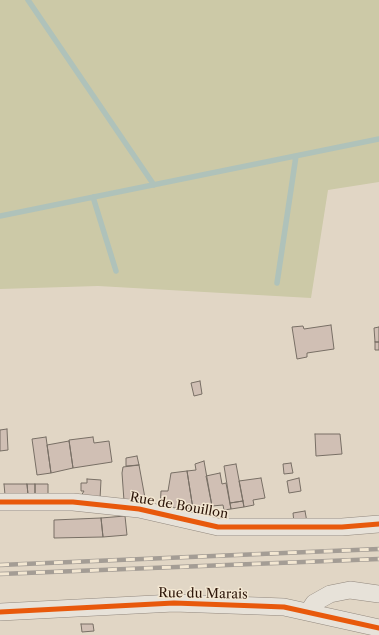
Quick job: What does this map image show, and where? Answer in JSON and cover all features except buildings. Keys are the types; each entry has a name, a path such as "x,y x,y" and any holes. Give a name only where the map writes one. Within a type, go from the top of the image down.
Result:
{"street":[{"name":"Rue de Bouillon","path":"0,502 73,502 139,510 218,527 342,527 379,524"},
{"path":"308,612 314,604 330,594 350,590 379,594"},
{"name":"Rue du Marais","path":"0,612 174,603 284,607 379,628"}],"shaded area":[{"path":"0,0 379,0 379,182 328,190 311,298 98,286 0,289"}],"waterway":[{"path":"28,0 154,185"},
{"path":"0,216 379,139"},
{"path":"277,283 296,156"},
{"path":"93,197 116,271"}],"railway":[{"path":"0,565 379,549"},
{"path":"0,574 379,559"}],"cycle path":[{"path":"0,502 73,502 139,509 218,527 342,527 379,524"},
{"path":"0,612 174,603 284,607 379,628"}]}
